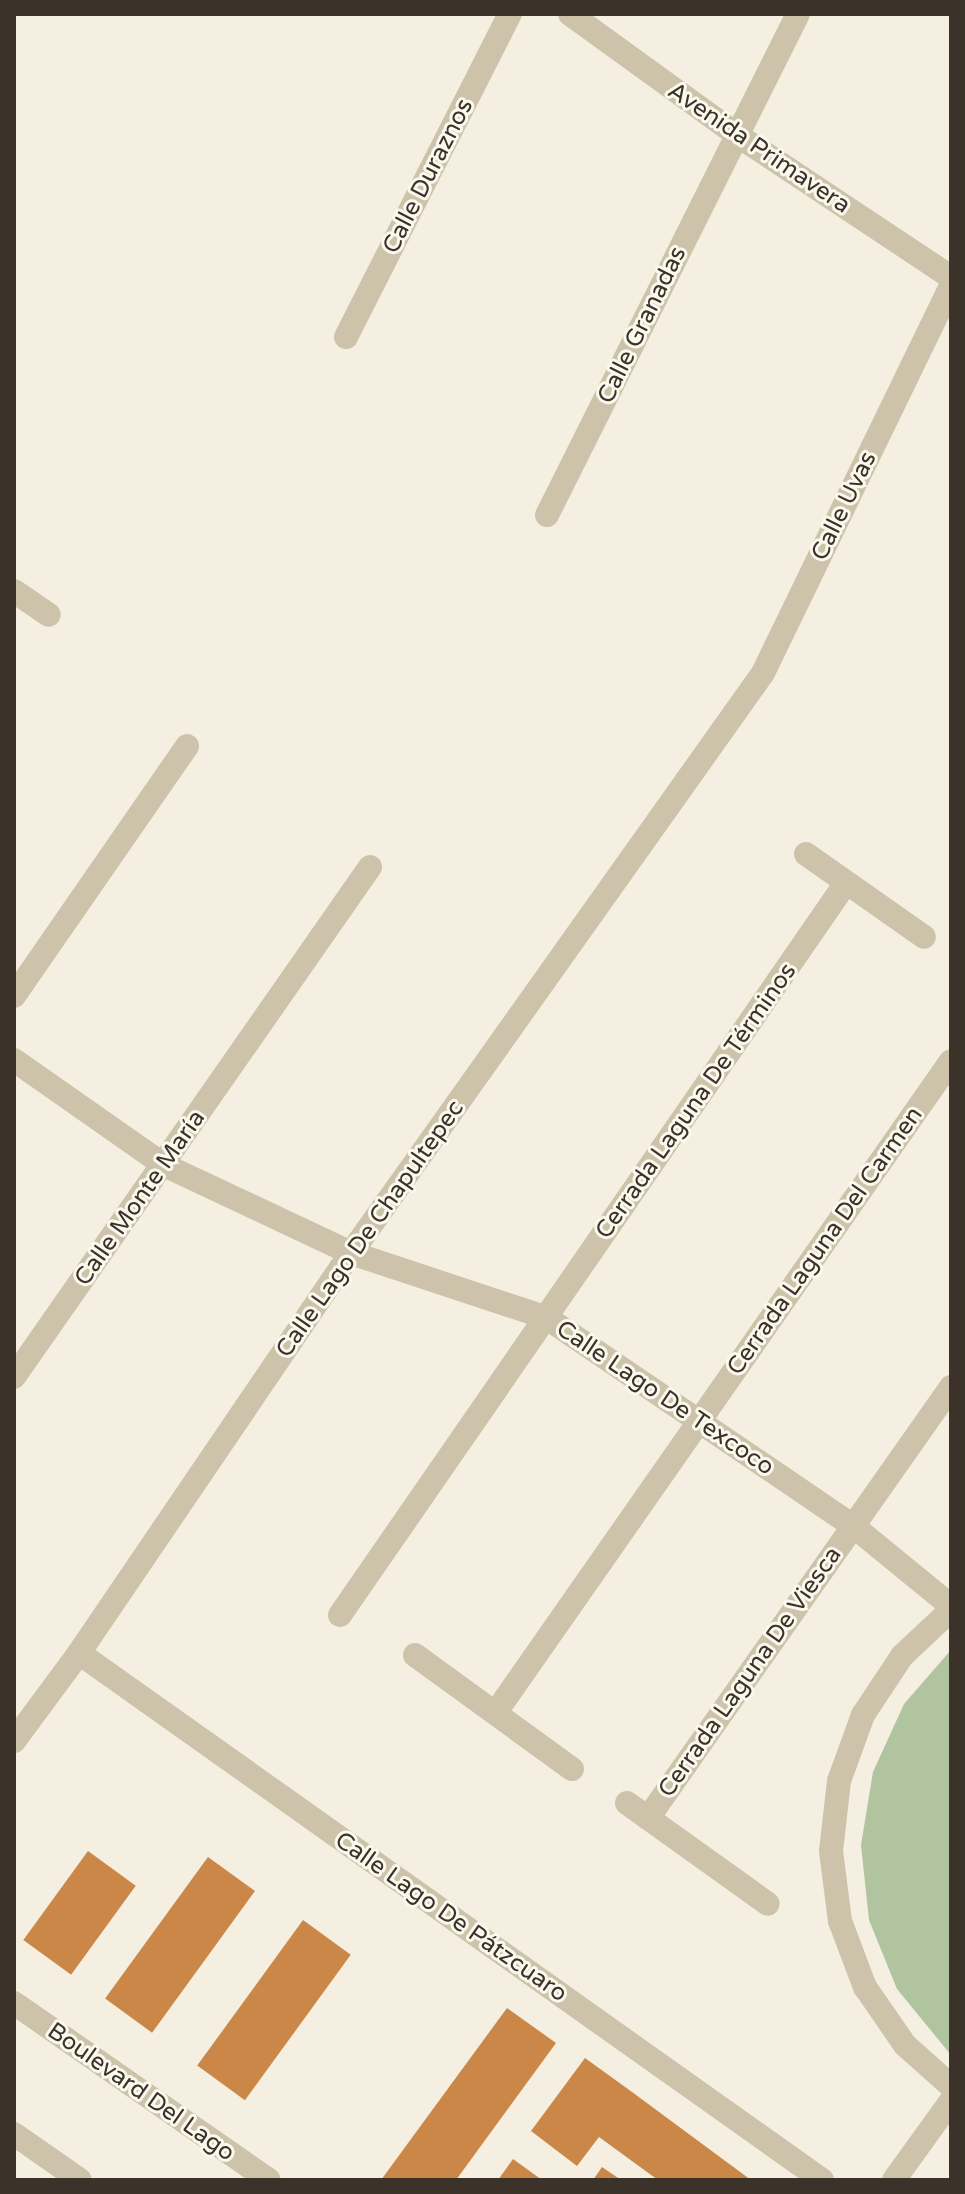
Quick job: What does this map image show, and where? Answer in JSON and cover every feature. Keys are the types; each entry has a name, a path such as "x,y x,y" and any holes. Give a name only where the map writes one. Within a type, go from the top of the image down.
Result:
{"street":[{"name":"Calle Duraznos","path":"346,337 510,14"},
{"name":"Avenida Primavera","path":"570,14 737,135 951,277"},
{"name":"Calle Granadas","path":"547,515 798,14"},
{"name":"Calle Uvas","path":"731,722 763,673 951,286"},
{"path":"14,591 49,615"},
{"name":"Calle Lago De Chapultepec","path":"14,1741 79,1653 351,1253 731,722"},
{"path":"14,996 187,746"},
{"path":"806,854 924,937"},
{"name":"Calle Monte María","path":"14,1377 370,867"},
{"name":"Cerrada Laguna De Términos","path":"340,1615 846,883"},
{"name":"Calle Lago De Texcoco","path":"14,1060 164,1165 351,1253 547,1318 852,1525 951,1608"},
{"name":"Cerrada Laguna Del Carmen","path":"496,1712 951,1061"},
{"name":"Cerrada Laguna De Viesca","path":"648,1818 951,1387"},
{"path":"951,1608 902,1656 863,1715 839,1781 831,1851 840,1921 865,1987 905,2045 951,2086"},
{"name":"Calle Lago De Pátzcuaro","path":"79,1653 822,2180"},
{"path":"415,1655 572,1769"},
{"name":"Cerrada Laguna De Viesca","path":"627,1803 768,1904"},
{"name":"Boulevard Del Lago","path":"14,2003 269,2180"},
{"path":"894,2180 951,2101"},
{"path":"14,2134 80,2180"}],"green space":[{"path":"951,1650 951,2055 897,1989 869,1920 861,1845 873,1772 904,1704"}],"building":[{"path":"88,1851 136,1886 71,1975 23,1940"},
{"path":"208,1857 255,1891 152,2033 105,1999"},
{"path":"303,1920 351,1955 245,2100 197,2066"},
{"path":"507,2008 556,2043 456,2180 381,2180"},
{"path":"585,2058 751,2180 658,2180 599,2137 577,2166 531,2131"},
{"path":"513,2159 542,2180 498,2180"},
{"path":"602,2167 621,2180 593,2180"}]}
